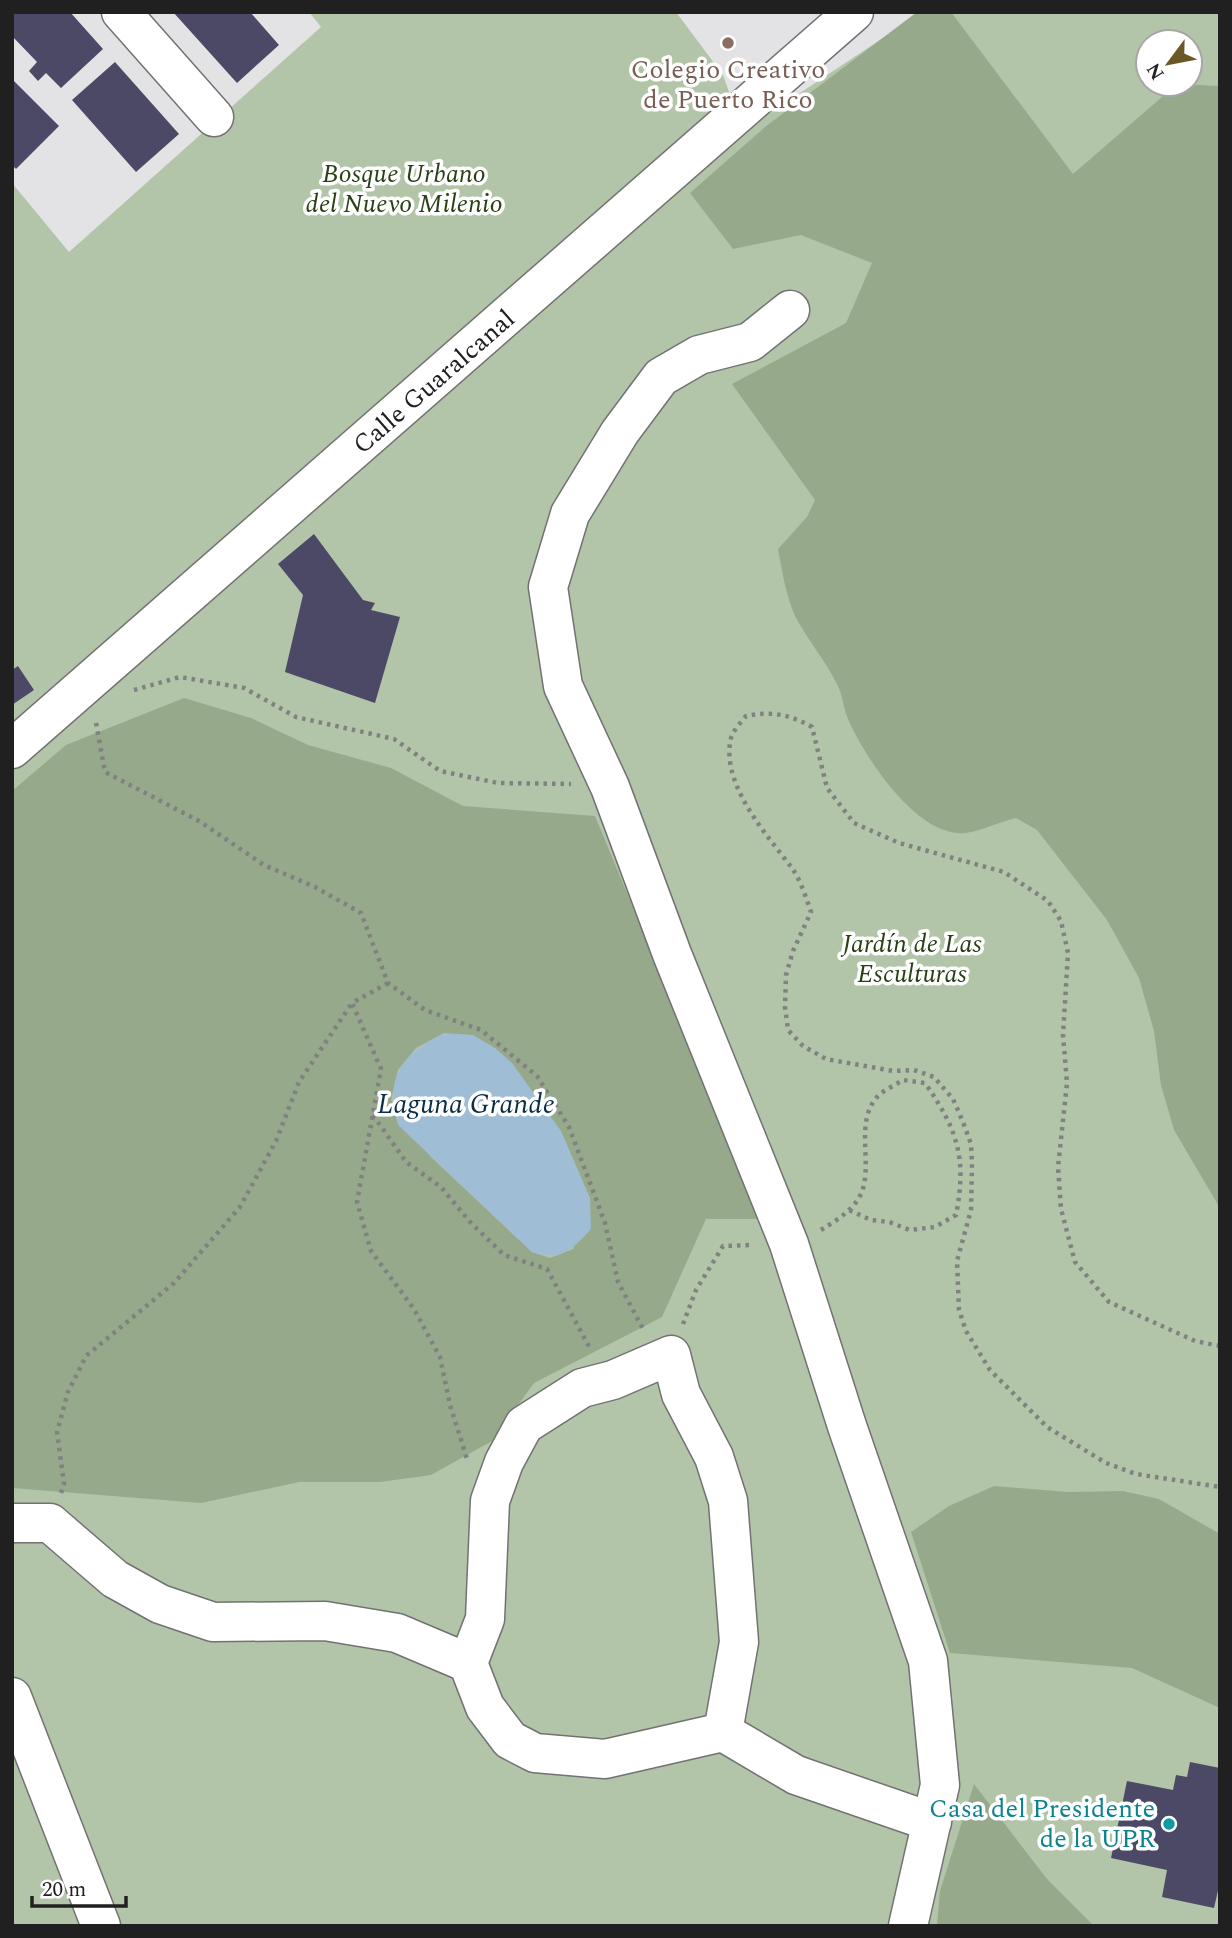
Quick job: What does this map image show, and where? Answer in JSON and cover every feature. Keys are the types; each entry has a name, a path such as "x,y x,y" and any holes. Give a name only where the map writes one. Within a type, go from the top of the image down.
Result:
{"street":[{"path":"121,12 214,117"},
{"name":"Calle Guaralcanal","path":"12,748 854,12"},
{"path":"790,310 750,342 699,355 662,377 620,432 570,514 548,587 563,686 610,787 672,954 789,1244 847,1426 928,1661 940,1786 908,1926"},
{"path":"723,1732 739,1642 727,1501 714,1457 681,1394 671,1355 613,1380 582,1388 524,1424 503,1462 490,1501 485,1619 468,1663 485,1707 510,1740 535,1753 605,1759 723,1732 796,1775 932,1822"},
{"path":"12,1523 50,1523 115,1579 160,1605 202,1619 213,1622 325,1621 397,1633 468,1663"},
{"path":"12,1697 101,1926"}],"path":[{"path":"131,691 180,677 244,688 296,717 394,740 440,771 498,783 548,782 610,787"},
{"path":"1220,1346 1195,1341 1109,1302 1075,1262 1061,1209 1058,1167 1067,1083 1063,1035 1068,953 1061,921 1048,901 1004,872 899,843 854,823 827,789 812,727 793,716 766,712 746,716 731,737 732,764 740,792 771,843 793,870 811,912 798,939 786,975 785,1007 788,1030 803,1046 826,1059 893,1071 914,1070 934,1077 953,1099 971,1144 971,1210 957,1261 959,1310 966,1331 990,1370 1047,1427 1107,1463 1136,1474 1220,1487"},
{"path":"104,715 95,723 105,772 199,821 264,865 315,887 360,913 388,983 425,1010 481,1030 537,1076 569,1127 605,1223 618,1282 638,1324 671,1355 696,1290 723,1246 789,1244 814,1234 849,1210 861,1194 866,1173 867,1120 878,1096 903,1080 925,1083 946,1113 961,1151 960,1197 956,1215 935,1227 910,1230 889,1222 871,1220 849,1210"},
{"path":"50,1523 64,1484 57,1432 68,1392 86,1356 174,1283 240,1207 276,1141 299,1082 352,1003 388,983"},
{"path":"352,1003 382,1069 357,1202 371,1251 414,1309 440,1357 465,1456 490,1501"},
{"path":"373,1115 405,1162 441,1187 470,1222 504,1255 547,1269 586,1343 613,1380"},
{"path":"960,1197 970,1195"}],"green space":[{"path":"309,12 676,12 723,75 743,131 922,12 1220,12 1220,1926 12,1926 12,183 69,252 321,27"},
{"path":"917,12 951,12 1073,174 1161,98 1204,98 1204,85 1220,86 1220,1208 1174,1130 1161,1085 1154,1031 1139,978 1107,920 1037,830 1016,818 965,833 947,831 911,809 894,792 866,753 848,719 837,684 795,616 778,549 807,517 815,500 732,384 846,323 872,263 801,235 733,249 690,193 765,127"},
{"path":"184,698 251,718 308,745 391,768 463,806 595,816 762,1219 706,1219 662,1317 534,1383 492,1441 431,1475 380,1482 299,1482 201,1503 12,1488 12,791 66,745","holes":["444,1033 577,1174 590,1198 573,1249 550,1258 532,1252 431,1157 391,1100 398,1070 416,1048"]},
{"path":"994,1486 1068,1492 1123,1491 1159,1499 1220,1534 1220,1708 1132,1668 950,1653 911,1532 949,1506"},
{"path":"974,1784 1047,1879 1094,1926 937,1926 940,1891"}],"water":[{"name":"Laguna Grande","path":"444,1033 473,1035 495,1048 512,1063 561,1131 590,1198 591,1229 565,1252 551,1255 532,1252 398,1125 393,1093 400,1069 417,1050"}],"building":[{"path":"12,12 70,12 103,49 61,88 46,73 38,81 29,71 37,62 12,36"},
{"path":"173,12 250,12 279,45 237,83"},
{"path":"115,62 179,134 136,172 72,100"},
{"path":"12,79 59,126 16,169 12,165"},
{"path":"314,534 363,600 375,603 371,610 400,617 375,703 285,672 303,595 278,564"},
{"path":"18,666 34,690 12,705 12,670"},
{"name":"Casa del Presidente de la UPR","path":"1190,1762 1220,1768 1220,1882 1214,1908 1162,1897 1167,1870 1111,1858 1127,1781 1173,1790 1176,1775 1187,1777"}],"place":[{"name":"Colegio Creativo de Puerto Rico","path":"728,43"},
{"name":"Casa del Presidente de la UPR","path":"1169,1824"}],"park label":[{"name":"Bosque Urbano del Nuevo Milenio","path":"404,189"},
{"name":"Jardín de Las Esculturas","path":"912,959"}]}
